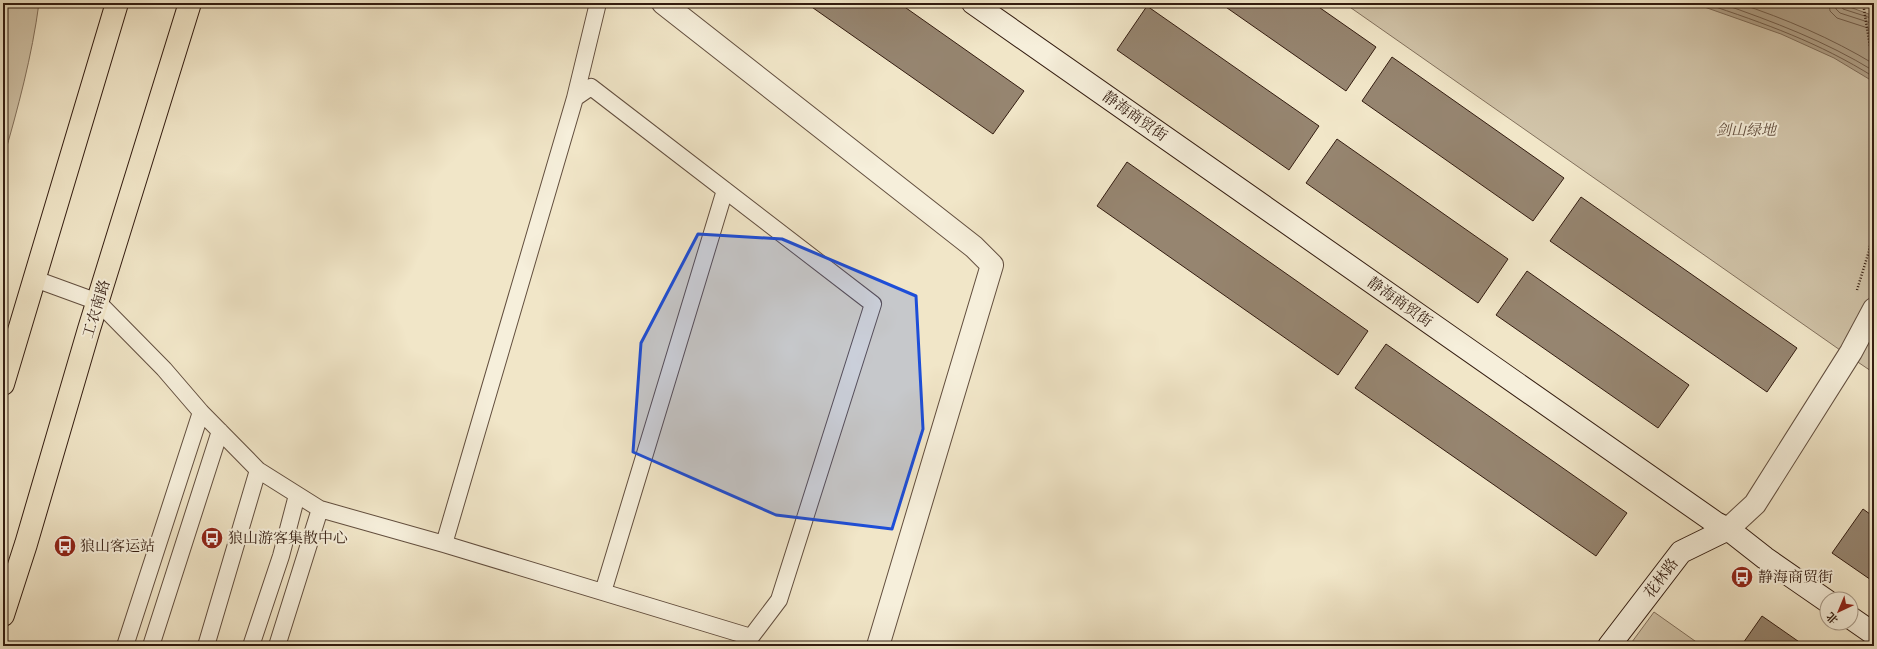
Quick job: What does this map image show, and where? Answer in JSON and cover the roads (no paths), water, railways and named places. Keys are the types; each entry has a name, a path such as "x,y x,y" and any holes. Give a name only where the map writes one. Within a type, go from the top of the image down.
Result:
{"main road":[{"path":"3,384 117,3"},
{"name":"工农南路","path":"3,615 26,544 98,302 190,3"}],"street":[{"path":"663,3 974,247 992,265 878,646"},
{"name":"静海商贸街","path":"972,3 1703,514 1728,529 1765,558 1819,595"},
{"name":"花林路","path":"1609,646 1681,552 1728,529 1755,504 1851,352 1874,309"},
{"path":"1859,624 1874,634"}],"lane":[{"path":"444,544 575,98 598,3"},
{"path":"35,279 98,302 164,369 201,412 258,470 320,509 444,544 751,637 779,600 873,304 591,87 575,98"},
{"path":"602,592 725,190"},
{"path":"125,646 201,412"},
{"path":"151,646 220,431"},
{"path":"206,646 258,470"},
{"path":"251,646 281,556 297,495"},
{"path":"277,646 320,509"}],"water":[{"path":"1693,3 1839,3 1874,16 1874,82 1834,58 1781,34"}],"place":[{"name":"狼山游客集散中心","path":"212,538"},
{"name":"狼山客运站","path":"65,546"},
{"name":"静海商贸街","path":"1742,577"}],"park label":[{"name":"剑山绿地","path":"1746,130"}]}
